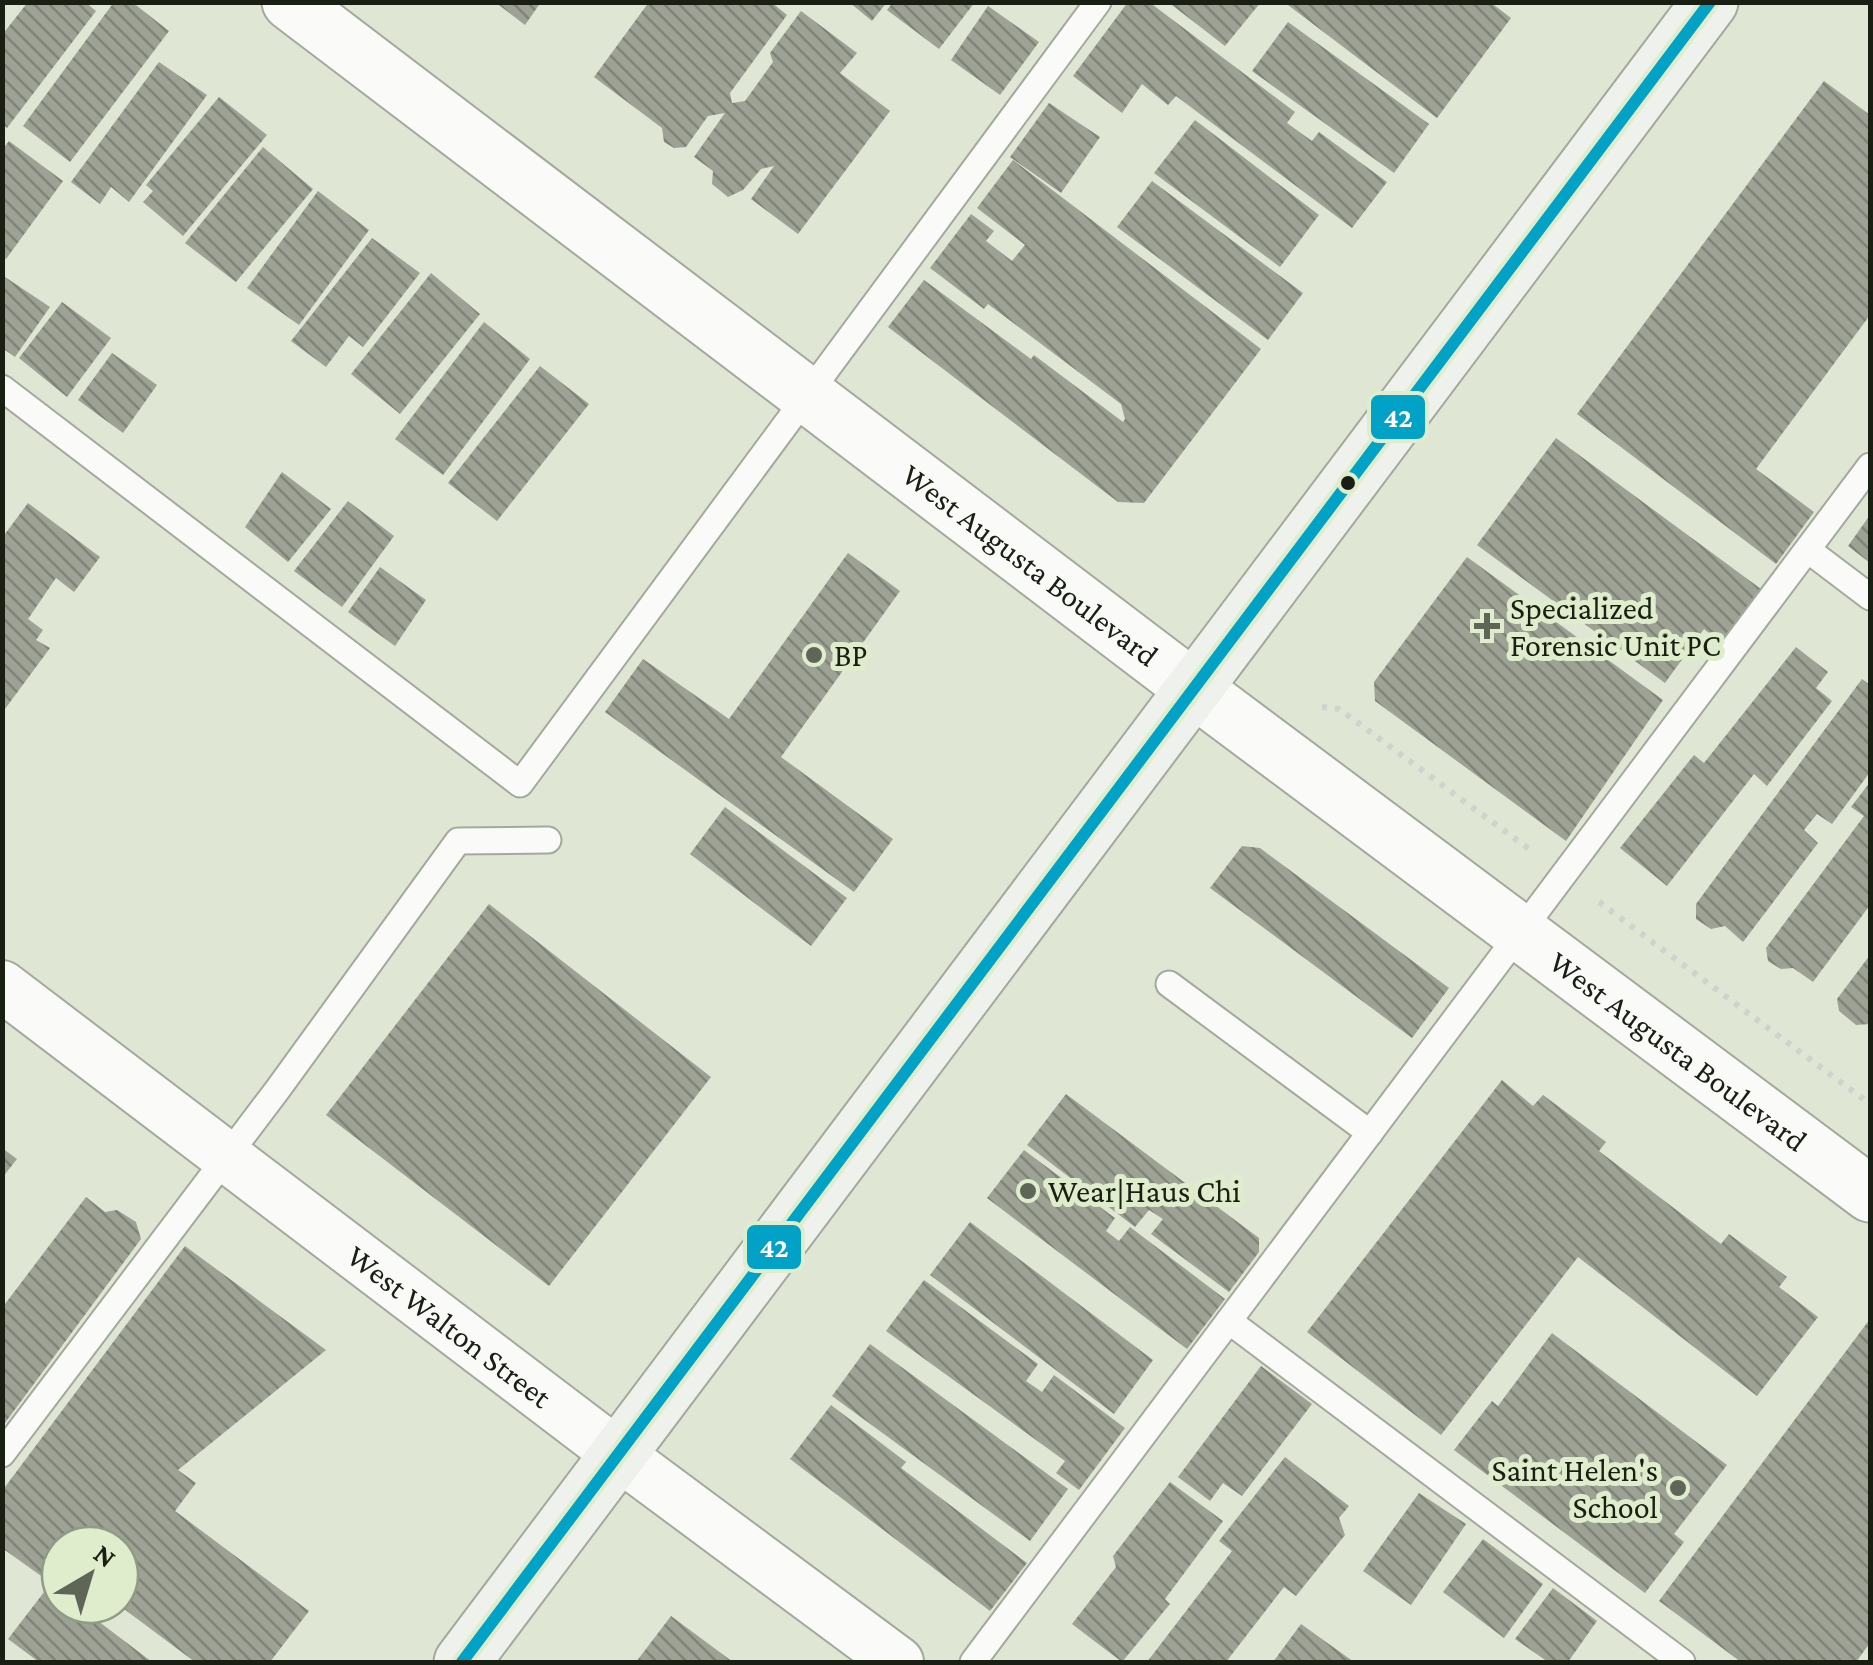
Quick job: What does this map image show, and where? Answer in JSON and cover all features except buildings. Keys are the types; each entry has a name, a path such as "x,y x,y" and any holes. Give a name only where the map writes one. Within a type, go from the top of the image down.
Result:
{"main road":[{"path":"462,1662 1710,2"}],"street":[{"name":"West Augusta Boulevard","path":"290,2 1194,688 1870,1194"},
{"name":"West Walton Street","path":"2,986 898,1662"}],"lane":[{"path":"2,388 520,784 1096,3"},
{"path":"973,1662 1870,466"},
{"path":"1808,550 1870,597"},
{"path":"2,1454 227,1157 458,841 548,840"},
{"path":"1168,984 1370,1133"},
{"path":"1230,1321 1682,1662"}],"transit line":[{"name":"42","path":"462,1662 1710,2"}],"place":[{"name":"Specialized Forensic Unit PC","path":"1487,626"},
{"name":"BP","path":"814,655"},
{"name":"Wear|Haus Chi","path":"1028,1191"},
{"name":"Saint Helen's School","path":"1678,1488"}]}
